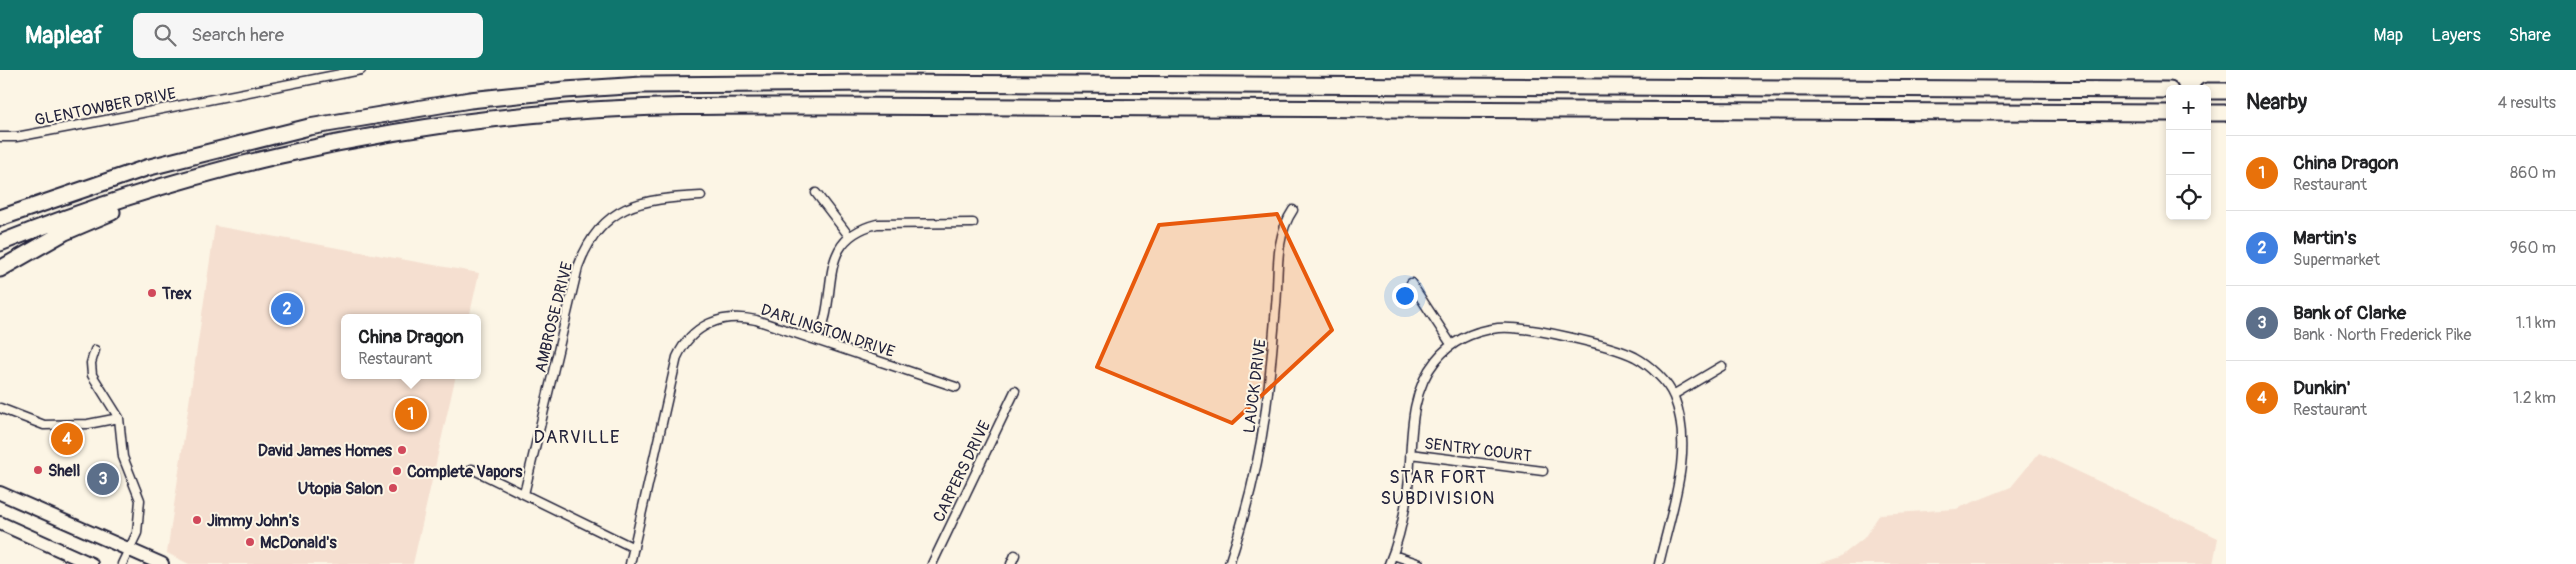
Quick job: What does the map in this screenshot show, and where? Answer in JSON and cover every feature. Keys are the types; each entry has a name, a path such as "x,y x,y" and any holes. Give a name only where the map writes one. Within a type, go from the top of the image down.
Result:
{"highway":[{"path":"0,211 146,168 265,136 362,116 504,96 651,84 855,83 2166,90"},
{"path":"2211,91 2226,91"},
{"path":"0,243 71,216 168,185 246,164 322,148 515,117 682,106 2166,113"},
{"path":"2211,113 2226,113"},
{"path":"0,268 65,232 126,206 219,175 322,148"},
{"path":"0,218 146,168"}],"main road":[{"path":"0,493 130,548 162,564"},
{"path":"0,523 92,564"}],"street":[{"name":"GLENTOWBER DRIVE","path":"0,137 16,137 60,129 361,70"},
{"path":"816,193 849,236"},
{"name":"AMBROSE DRIVE","path":"524,494 578,267 588,244 610,217 630,206 653,199 701,196"},
{"name":"LAUCK DRIVE","path":"1229,564 1245,514 1259,451 1273,348 1280,241 1285,224 1293,210"},
{"path":"816,339 824,322 834,258 849,236 864,227 877,224 974,223"},
{"path":"1411,283 1451,344"},
{"name":"DARLINGTON DRIVE","path":"630,564 677,357 689,337 714,321 736,317 756,320 956,387"},
{"path":"1389,564 1406,503 1414,411 1422,382 1435,361 1451,344 1466,336 1498,328 1532,330 1634,357 1659,376 1673,395 1681,419 1683,452 1659,564"},
{"path":"95,350 91,363 92,375 119,418 123,457 137,488 140,506 140,524 122,564"},
{"path":"1673,395 1722,366"},
{"name":"CARPERS DRIVE","path":"932,564 1015,391"},
{"path":"0,408 44,424 88,424 119,418"},
{"name":"SENTRY COURT","path":"1410,454 1543,472"},
{"path":"472,469 634,548"},
{"path":"1011,564 1015,555"},
{"path":"1393,555 1420,564"}],"highlighted area":[{"path":"1277,214 1332,330 1232,423 1097,367 1159,225"}],"shaded area":[{"path":"215,226 479,273 470,314 341,314 341,379 455,379 413,564 189,564 167,553"},
{"path":"2039,453 2218,538 2213,564 1818,564 1840,557 1864,538 1880,514 1956,509 2011,487"}],"place":[{"name":"Trex","path":"152,293"},
{"name":"Martin's","path":"287,309"},
{"name":"China Dragon","path":"411,414"},
{"name":"Dunkin'","path":"67,439"},
{"name":"David James Homes","path":"402,450"},
{"name":"Shell","path":"38,470"},
{"name":"Complete Vapors","path":"397,471"},
{"name":"Bank of Clarke","path":"103,479"},
{"name":"Utopia Salon","path":"393,488"},
{"name":"Jimmy John's","path":"197,520"},
{"name":"McDonald's","path":"250,542"}],"district":[{"name":"DARVILLE","path":"577,437"},
{"name":"STAR FORT SUBDIVISION","path":"1438,487"}]}
